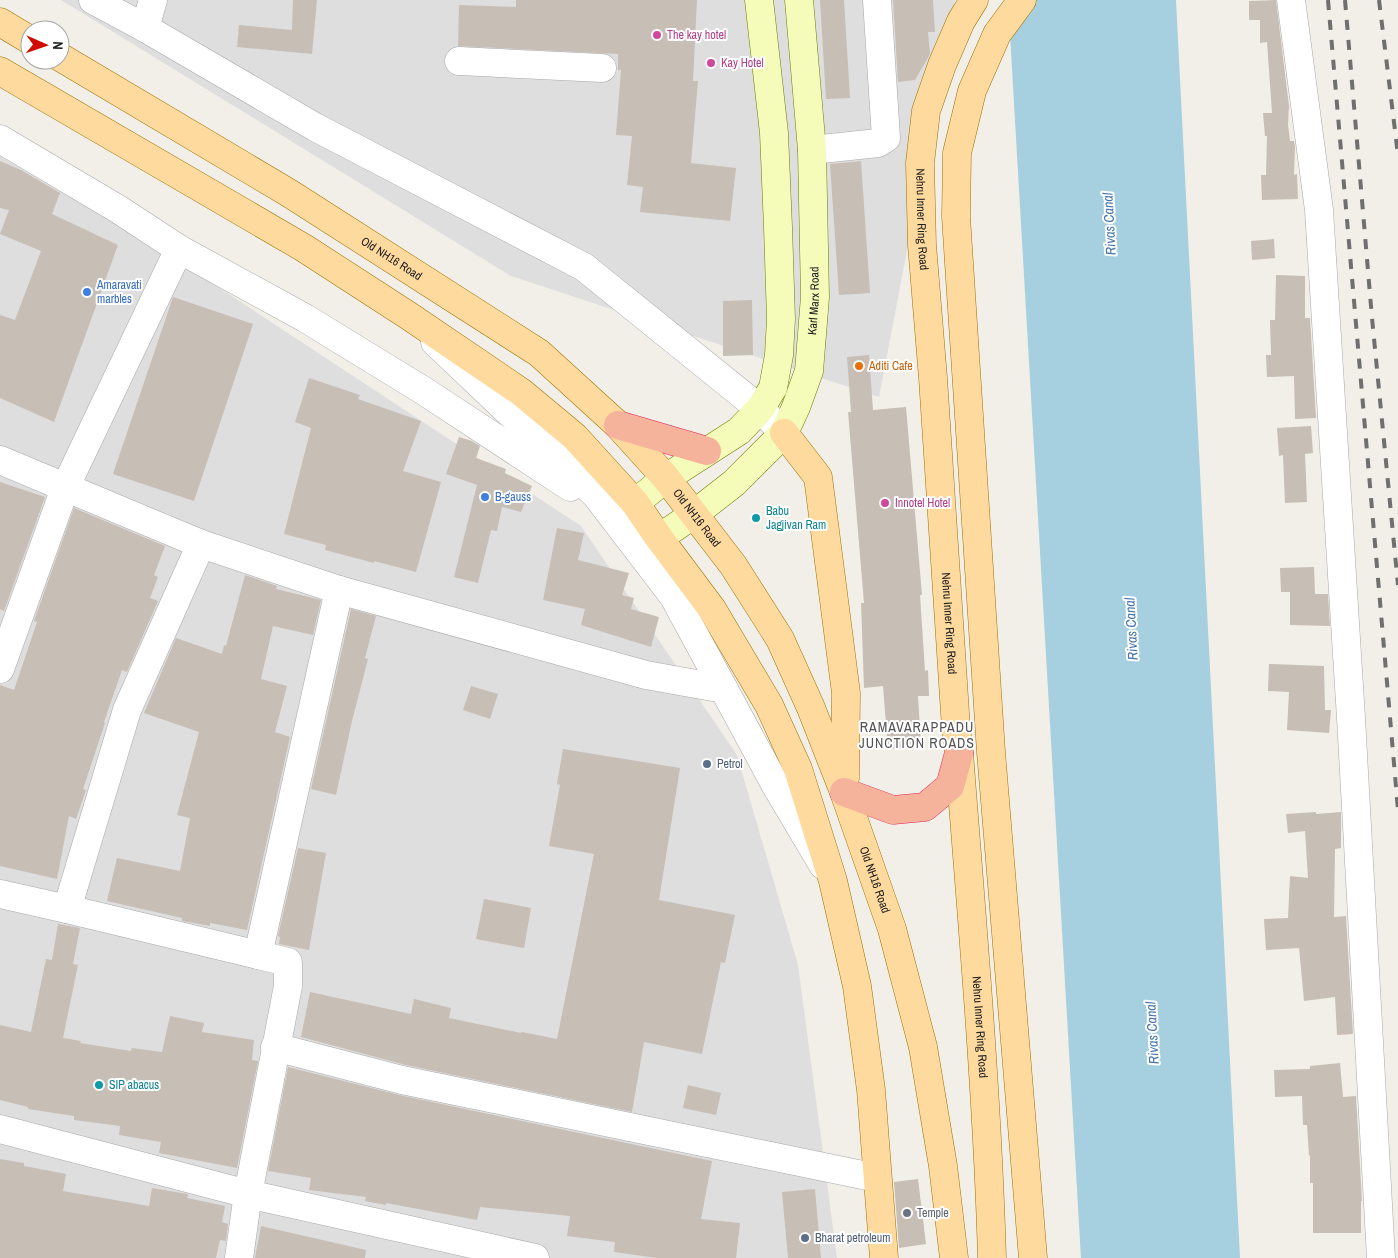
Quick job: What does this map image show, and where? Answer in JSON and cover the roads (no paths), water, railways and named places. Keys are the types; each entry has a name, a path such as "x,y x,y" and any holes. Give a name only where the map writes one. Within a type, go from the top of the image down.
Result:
{"highway":[{"path":"618,426 707,452"},
{"path":"844,792 893,810 925,807 950,786 958,741"}],"main road":[{"path":"634,503 666,478 739,431 760,409 773,388 779,355 781,319 774,133 759,0"},
{"name":"Karl Marx Road","path":"659,538 693,515 734,483 784,433 809,371 815,297 812,150 799,0"},
{"name":"Nehru Inner Ring Road","path":"974,0 961,21 942,65 926,111 920,163 922,245 981,1040 992,1258"},
{"path":"1022,0 997,34 972,91 957,153 956,217 991,752 1033,1258"},
{"path":"0,22 20,34"},
{"name":"Old NH16 Road","path":"70,63 289,193 539,352 618,426 666,478 733,565 780,639 811,708 844,792 892,929 923,1047 943,1166 954,1258"},
{"path":"0,72 304,248 409,316 520,392 575,437 634,503 712,609 769,705 798,769 833,882 857,986 871,1090 884,1258"},
{"path":"784,433 818,477 846,693 844,792"}],"street":[{"path":"93,0 145,28 315,127 584,267 760,409 784,433"},
{"path":"145,28 153,0"},
{"path":"812,150 878,143 886,138 877,0"},
{"path":"1291,0 1319,210 1381,1258"},
{"path":"458,61 602,68"},
{"path":"0,139 118,209 179,250 305,318 424,391 551,476 577,491 596,495"},
{"path":"0,669 65,488 179,250"},
{"path":"409,316 596,495 674,597 774,784 833,882"},
{"path":"0,460 201,544 339,590 646,675 724,689"},
{"path":"67,909 127,710 201,544"},
{"path":"258,955 339,590"},
{"path":"0,894 288,962 288,986 248,1194 239,1258"},
{"path":"275,1047 402,1080 878,1178"},
{"path":"0,1129 473,1252 535,1258"}],"water":[{"name":"Rivas Canal","path":"1008,0 1176,0 1240,1258 1081,1258"}],"railway":[{"path":"1328,0 1398,810"},
{"path":"1345,0 1372,318 1398,585"},
{"path":"1379,0 1398,155"}],"place":[{"name":"The kay hotel","path":"657,35"},
{"name":"Kay Hotel","path":"711,63"},
{"name":"Amaravati marbles","path":"87,292"},
{"name":"Aditi Cafe","path":"859,366"},
{"name":"B-gauss","path":"485,497"},
{"name":"Innotel Hotel","path":"885,503"},
{"name":"Babu Jagjivan Ram","path":"756,518"},
{"name":"Petrol","path":"707,764"},
{"name":"SIP abacus","path":"99,1085"},
{"name":"Temple","path":"907,1213"},
{"name":"Bharat petroleum","path":"805,1238"}],"district":[{"name":"RAMAVARAPPADU JUNCTION ROADS","path":"917,736"}]}
